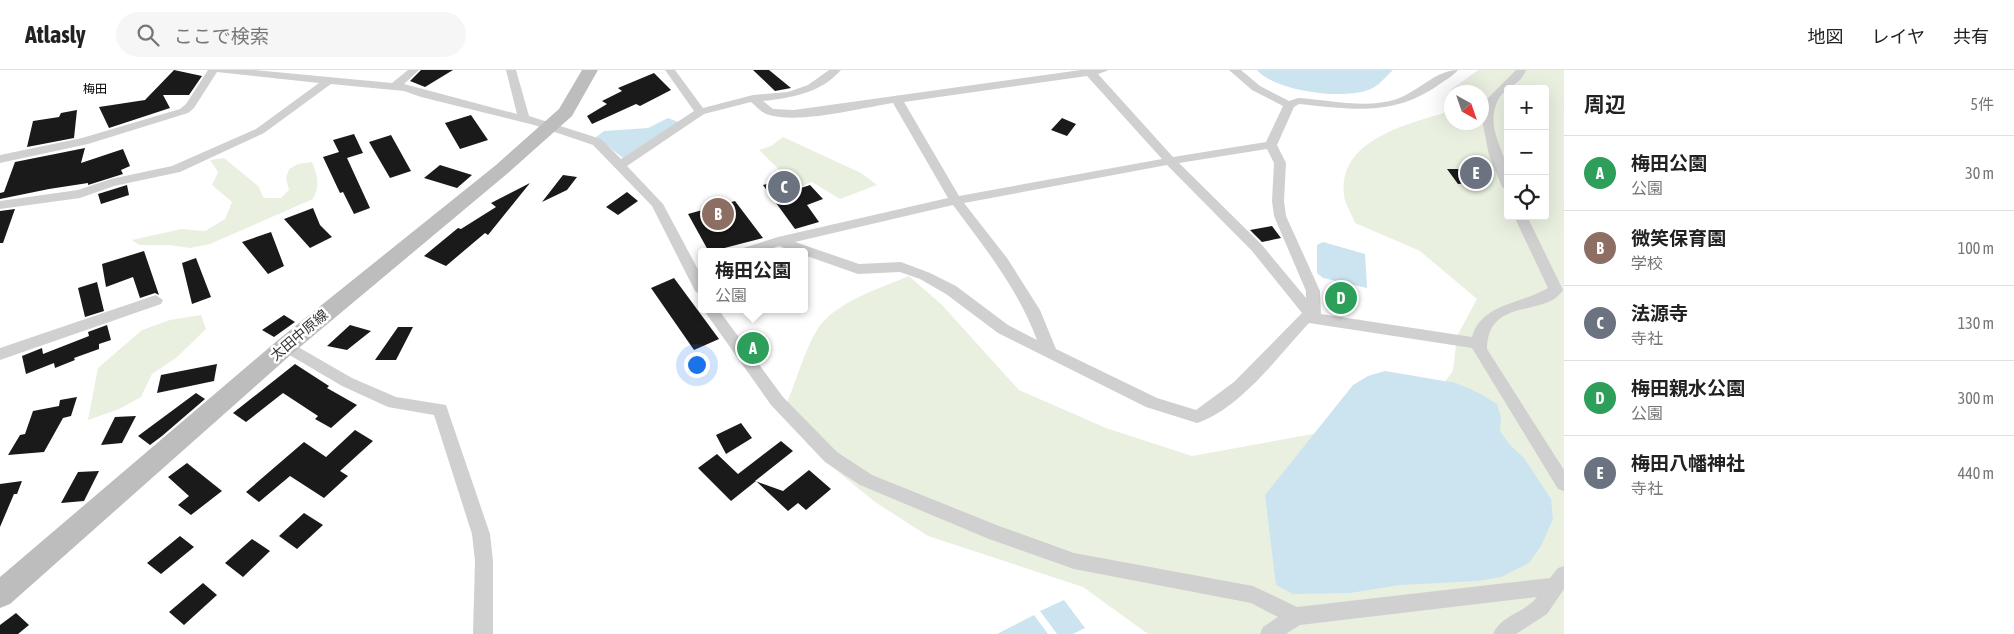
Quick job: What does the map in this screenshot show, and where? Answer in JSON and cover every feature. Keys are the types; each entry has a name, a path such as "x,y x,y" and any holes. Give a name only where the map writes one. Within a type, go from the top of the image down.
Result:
{"main road":[{"name":"太田中原線","path":"0,596 286,346 502,169 566,112 590,70"}],"street":[{"path":"0,160 84,141 184,111 190,106 213,70"},
{"path":"220,70 327,82 394,87 550,126 597,142 657,204 697,267"},
{"path":"394,87 414,70"},
{"path":"511,70 523,114 522,120"},
{"path":"670,70 700,112"},
{"path":"619,166 700,112 753,98 790,95 812,87 836,70"},
{"path":"753,98 770,112 801,113 1104,70"},
{"path":"1234,70 1256,88 1289,104 1298,101 1381,104 1396,102 1420,92 1452,70"},
{"path":"1504,176 1487,127 1488,113 1496,95 1513,81 1521,70"},
{"path":"1089,71 1169,160 1257,248 1314,318"},
{"path":"0,206 80,194 111,183 176,170 260,131 327,82"},
{"path":"897,100 956,201 1002,261 1035,314 1050,353"},
{"path":"1271,145 1289,104"},
{"path":"757,248 822,229 956,201 1169,160 1271,145"},
{"path":"1271,145 1280,163 1278,201 1280,216 1313,291 1314,318"},
{"path":"1522,220 1556,290 1545,298 1504,310 1491,317 1480,329 1479,350 1564,484"},
{"path":"778,241 799,248"},
{"path":"808,251 858,268 901,267 925,276 951,290 1003,330 1152,403 1197,418 1213,410 1267,359 1306,317 1478,343"},
{"path":"0,354 156,300"},
{"path":"713,313 777,401 832,457 866,480 995,533 1074,561 1253,595 1296,616"},
{"path":"286,346 347,382 394,403 440,409 481,534 484,561 483,634"},
{"path":"1270,634 1296,616 1560,580"},
{"path":"1503,634 1514,624 1540,608 1560,580"}],"green space":[{"path":"1478,70 1564,70 1564,634 1148,634 1083,587 928,536 875,502 820,457 786,405 808,348 824,320 858,297 909,276 942,305 1019,390 1106,428 1192,456 1335,430 1429,402 1453,371 1457,336 1477,299 1420,251 1355,223 1344,195 1345,176 1351,161 1362,148 1377,138 1411,123 1444,113 1444,130 1489,130 1489,85 1457,85"},
{"path":"783,137 861,173 877,185 840,199 812,182 798,188 759,150 771,146"},
{"path":"224,158 258,186 264,198 281,198 289,190 286,178 289,169 298,164 312,162 316,172 317,190 313,199 210,244 190,248 169,245 139,245 132,240 181,229 205,231 225,219 232,202 212,185 218,172 210,160"},
{"path":"201,315 206,329 176,358 152,374 141,397 119,409 88,420 98,368 142,330 170,320"}],"water":[{"path":"1257,70 1393,70 1370,90 1340,94 1292,88 1266,77"},
{"path":"668,118 678,122 623,158 596,137 604,131 648,128"},
{"path":"1323,242 1365,254 1367,288 1323,278 1317,273 1317,245"},
{"path":"1385,371 1456,383 1479,393 1497,404 1501,417 1500,431 1510,445 1524,458 1551,499 1553,519 1541,546 1529,563 1501,577 1477,581 1400,585 1350,593 1293,594 1276,585 1265,495 1353,385 1368,376"},
{"path":"1064,600 1085,628 1073,634 1057,634 1040,611"},
{"path":"1034,615 1048,634 997,634"}],"building":[{"path":"174,70 202,76 189,95 163,95 170,108 109,128 99,107 145,100"},
{"path":"421,70 453,70 425,87 410,81"},
{"path":"753,70 769,70 791,88 775,91"},
{"path":"654,73 671,90 640,106 636,104 592,124 587,116 607,104 602,101 622,91 618,88"},
{"path":"77,110 74,138 27,147 33,121 59,117 61,113"},
{"path":"471,115 488,140 460,149 445,123"},
{"path":"1062,118 1076,124 1067,136 1051,130"},
{"path":"354,134 363,153 347,158 370,208 354,214 343,192 340,193 323,157 339,152 333,140"},
{"path":"391,135 411,171 390,178 369,142"},
{"path":"85,148 81,163 123,149 130,166 121,170 123,174 88,185 88,183 49,189 0,199 0,193 4,192 15,162"},
{"path":"440,165 472,175 457,188 424,178"},
{"path":"1447,169 1478,169 1489,181 1458,184"},
{"path":"563,175 577,177 567,190 542,202"},
{"path":"787,179 795,190 810,185 823,199 807,205 819,222 795,229 763,185"},
{"path":"530,183 488,235 485,233 446,266 424,256 458,228 461,229 496,207 491,203"},
{"path":"127,185 129,195 101,204 98,194"},
{"path":"627,192 638,201 618,215 606,207"},
{"path":"735,201 763,238 724,248 707,248 688,214"},
{"path":"313,208 320,225 332,237 310,248 284,219"},
{"path":"15,209 3,243 0,243 0,211"},
{"path":"1272,226 1281,238 1262,242 1250,230"},
{"path":"271,232 284,266 268,274 242,242"},
{"path":"144,251 159,295 155,293 140,298 133,277 106,287 102,264"},
{"path":"196,258 211,297 192,304 182,263"},
{"path":"674,278 719,339 694,350 651,288"},
{"path":"97,282 104,311 85,317 78,288"},
{"path":"284,315 295,322 274,337 262,330"},
{"path":"107,325 111,340 99,344 99,349 74,358 75,360 55,368 54,363 26,374 22,356 42,348 43,354 89,336 88,332"},
{"path":"350,325 371,331 347,350 327,346"},
{"path":"398,327 413,327 396,360 375,360"},
{"path":"217,364 214,381 157,393 161,375"},
{"path":"295,364 329,386 327,388 357,405 331,428 315,419 318,416 283,393 246,422 233,413"},
{"path":"196,393 205,399 150,445 138,436"},
{"path":"77,397 71,416 63,418 44,452 8,455 20,435 25,434 33,411 59,406 60,400"},
{"path":"136,416 122,443 101,445 115,417"},
{"path":"741,423 752,438 726,454 716,435"},
{"path":"355,430 373,441 340,471 348,476 324,498 290,476 259,502 246,492 304,442 326,457"},
{"path":"781,441 793,451 731,501 698,468 717,454 738,474"},
{"path":"187,463 222,491 191,515 178,505 189,496 168,477"},
{"path":"809,470 831,489 806,510 798,503 788,511 757,482 783,491"},
{"path":"99,471 84,501 61,503 78,472"},
{"path":"22,481 17,494 14,494 0,527 0,484"},
{"path":"304,513 323,525 297,549 279,536"},
{"path":"180,536 194,547 161,574 147,563"},
{"path":"252,539 270,551 243,577 225,563"},
{"path":"203,583 217,595 184,625 169,612"},
{"path":"16,613 29,625 18,634 0,634 0,625"}],"place":[{"name":"梅田八幡神社","path":"1476,173"},
{"name":"法源寺","path":"784,187"},
{"name":"微笑保育園","path":"718,214"},
{"name":"梅田親水公園","path":"1341,298"},
{"name":"梅田公園","path":"753,348"}],"district":[{"name":"梅田","path":"95,89"}]}
